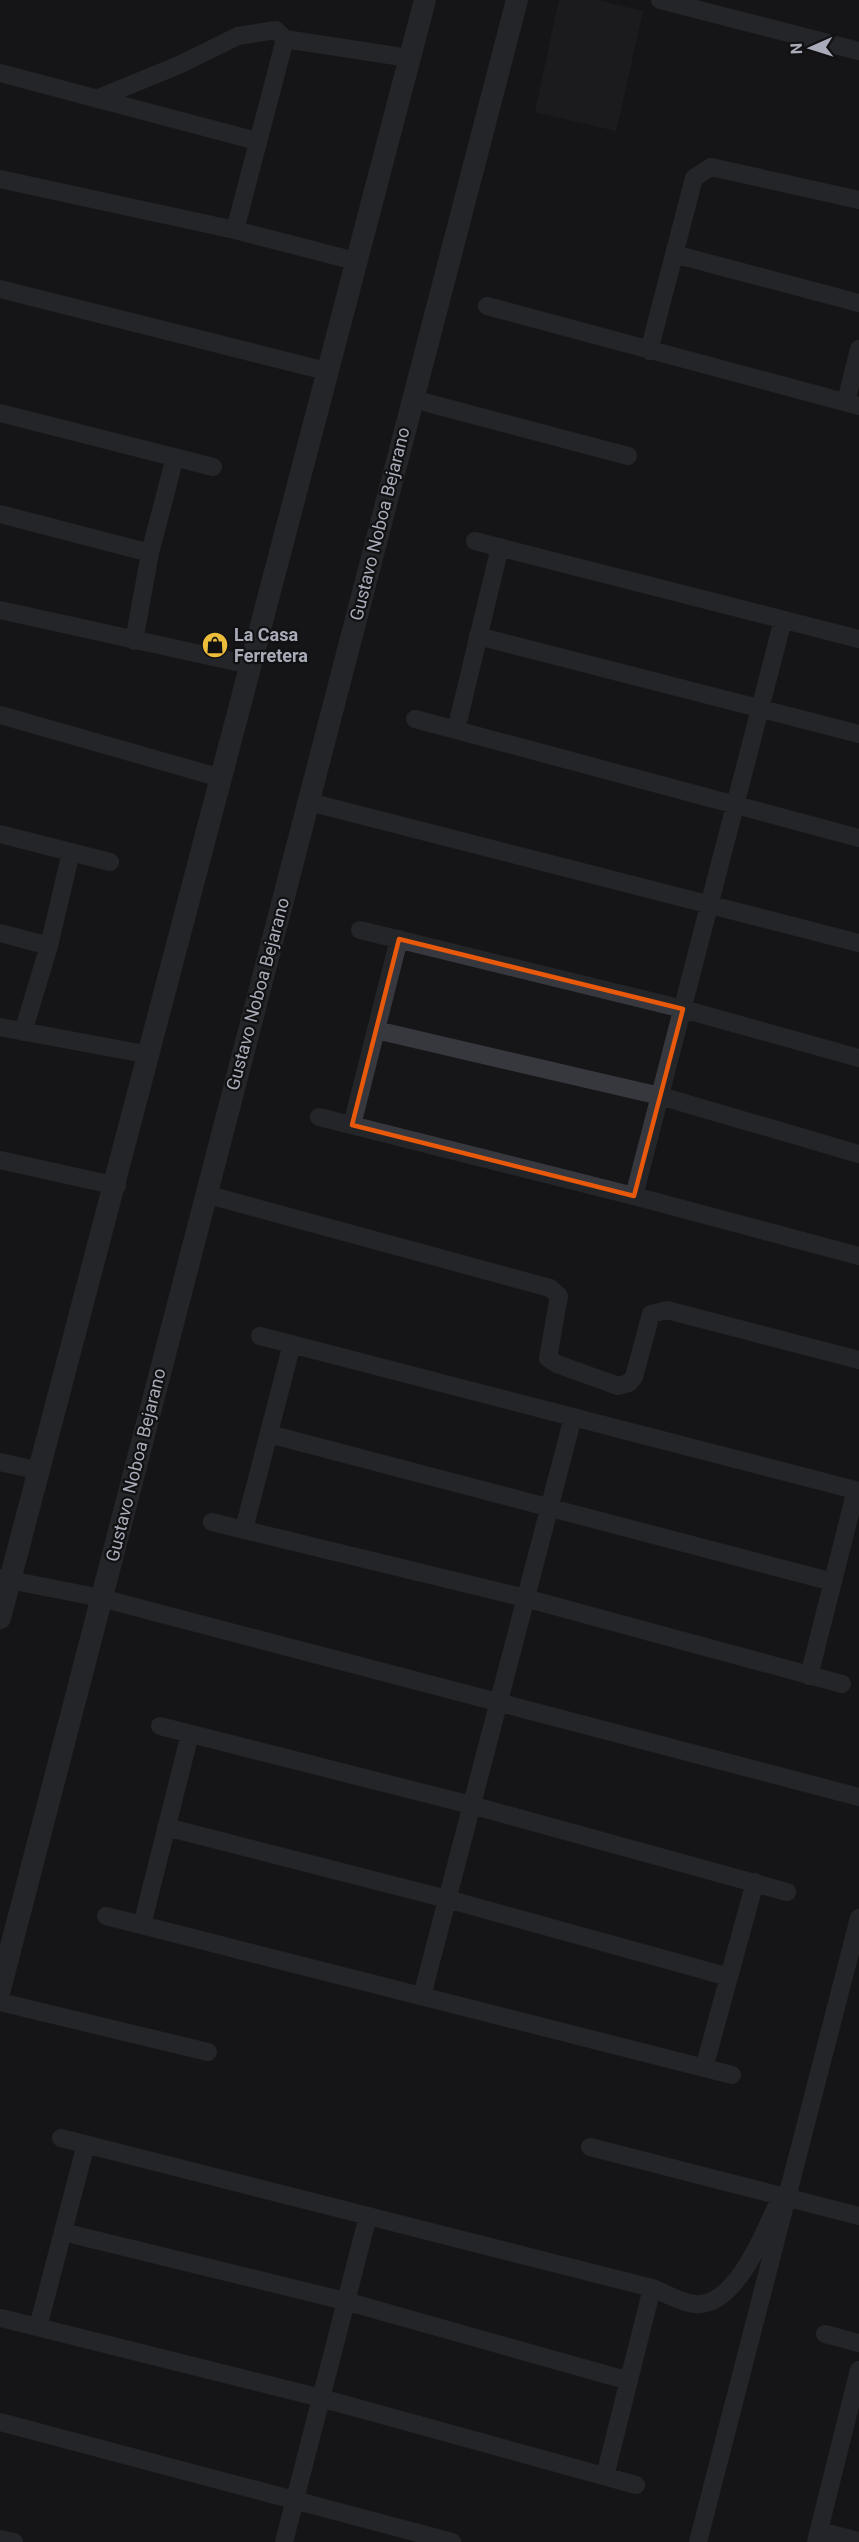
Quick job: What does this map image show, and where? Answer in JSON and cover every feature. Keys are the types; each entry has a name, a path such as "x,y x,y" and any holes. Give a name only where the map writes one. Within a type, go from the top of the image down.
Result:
{"street":[{"path":"0,1618 5,1579 40,1472 117,1186 326,371 425,0"},
{"name":"Gustavo Noboa Bejarano","path":"0,1989 517,0"},
{"path":"660,0 859,51"},
{"path":"96,99 179,65 238,36 276,30 285,39 409,58"},
{"path":"235,230 285,39"},
{"path":"0,73 257,141"},
{"path":"649,351 694,178 711,167 859,200"},
{"path":"0,179 235,230 355,261"},
{"path":"674,254 859,303"},
{"path":"0,289 326,371"},
{"path":"488,306 853,404 859,349"},
{"path":"413,399 628,456"},
{"path":"0,413 213,467"},
{"path":"134,640 150,553 175,457"},
{"path":"0,514 150,553"},
{"path":"475,541 859,639"},
{"path":"456,730 500,547"},
{"path":"0,610 250,665"},
{"path":"634,1196 783,620"},
{"path":"478,636 859,734"},
{"path":"0,715 221,778"},
{"path":"415,719 859,838"},
{"path":"309,802 859,943"},
{"path":"0,834 110,862"},
{"path":"23,1032 48,946 71,852"},
{"path":"360,930 683,1009 859,1058"},
{"path":"0,933 48,946"},
{"path":"352,1125 399,939"},
{"path":"0,1027 150,1055"},
{"path":"376,1030 660,1095 859,1154"},
{"path":"319,1117 634,1196 859,1256"},
{"path":"0,1160 117,1186"},
{"path":"205,1194 550,1288 559,1296 548,1358 556,1364 618,1386 629,1383 634,1377 651,1314 667,1310 859,1360"},
{"path":"260,1336 858,1491 809,1676"},
{"path":"244,1529 292,1344"},
{"path":"422,1996 573,1417"},
{"path":"269,1434 833,1582"},
{"path":"0,1462 40,1472"},
{"path":"212,1522 525,1598 842,1684"},
{"path":"5,1579 101,1598 859,1797"},
{"path":"160,1726 471,1805 787,1892"},
{"path":"142,1925 190,1734"},
{"path":"166,1827 447,1899 729,1977"},
{"path":"704,2068 755,1882"},
{"path":"106,1916 732,2075"},
{"path":"698,2542 784,2197 859,1918"},
{"path":"0,2002 208,2052"},
{"path":"61,2138 652,2288 695,2304 710,2302 724,2294 742,2273 784,2197"},
{"path":"38,2327 86,2144"},
{"path":"590,2147 859,2216"},
{"path":"284,2542 368,2216"},
{"path":"63,2232 345,2301 629,2381"},
{"path":"605,2476 652,2288"},
{"path":"1,2318 321,2398 636,2485"},
{"path":"825,2334 859,2343"},
{"path":"859,2370 851,2440 817,2536 859,2541"},
{"path":"0,2422 452,2542"},
{"path":"0,2539 14,2542"}],"highlighted area":[{"path":"399,939 683,1009 634,1196 352,1125"}],"shaded area":[{"path":"559,0 596,0 643,11 616,131 535,112"}],"place":[{"name":"La Casa Ferretera","path":"215,645"}]}
